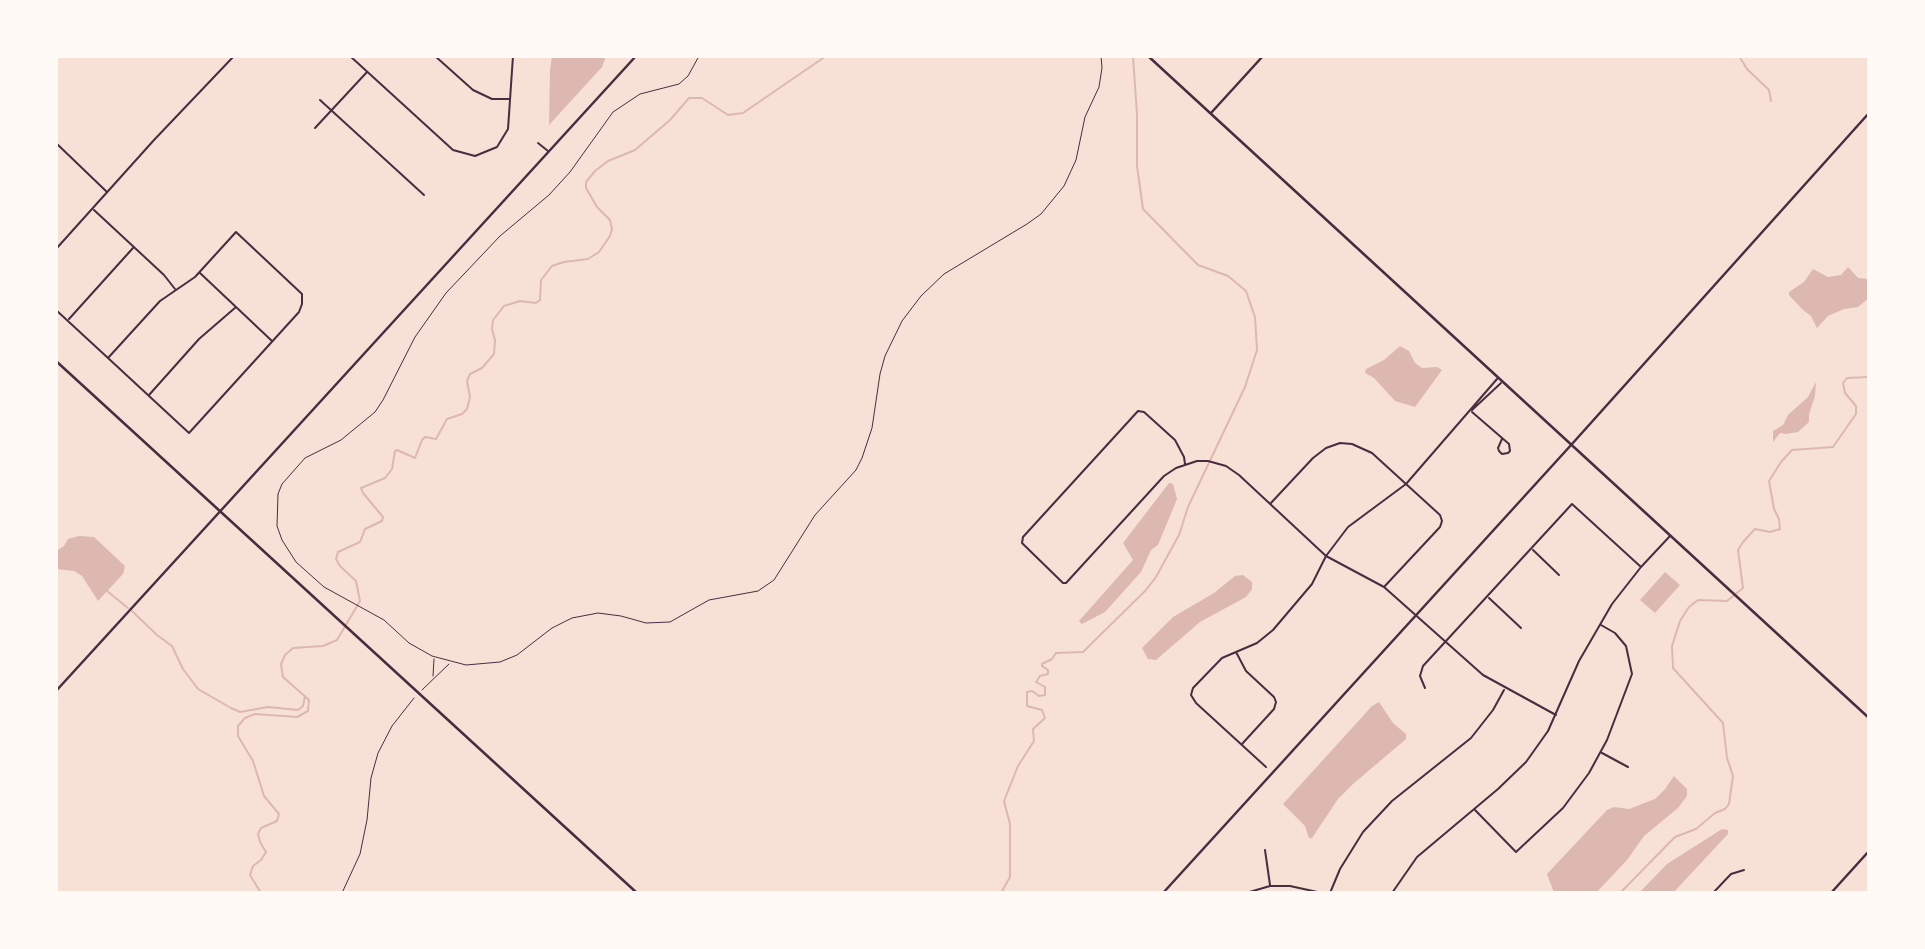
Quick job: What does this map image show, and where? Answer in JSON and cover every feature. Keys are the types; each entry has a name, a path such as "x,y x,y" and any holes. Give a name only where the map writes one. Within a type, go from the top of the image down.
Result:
{"street":[{"path":"56,249 234,56"},
{"path":"350,56 453,150 475,156 493,150 503,141 508,128 513,56"},
{"path":"435,56 473,90 492,99 511,99"},
{"path":"56,691 636,56"},
{"path":"1148,56 1869,718"},
{"path":"1211,113 1263,56"},
{"path":"315,128 367,71"},
{"path":"320,100 424,195"},
{"path":"1163,893 1869,113"},
{"path":"56,143 108,192"},
{"path":"538,143 549,151"},
{"path":"93,209 164,275 176,290"},
{"path":"56,310 189,433 299,312 303,300 299,289 236,232 199,273 160,301 108,358"},
{"path":"67,321 134,247"},
{"path":"199,273 272,341"},
{"path":"148,396 199,339 236,307"},
{"path":"56,361 637,893"},
{"path":"1278,768 1266,767 1196,703 1191,695 1193,688 1216,663 1235,651 1257,643 1273,631 1312,584 1326,556 1354,522 1406,484 1476,402 1501,379"},
{"path":"1185,464 1181,450 1171,436 1144,412 1138,411 1023,537 1022,543 1066,583 1164,476 1185,464 1208,461 1226,466 1326,556 1384,587 1483,675 1556,715"},
{"path":"1471,411 1502,439"},
{"path":"1269,505 1313,458 1326,448 1340,443 1362,446 1440,515 1442,521 1440,527 1384,587"},
{"path":"1425,688 1420,676 1423,666 1572,504 1641,567"},
{"path":"1392,893 1417,857 1526,762 1548,732 1579,660 1621,591 1671,536"},
{"path":"1532,550 1559,575"},
{"path":"1488,597 1521,628"},
{"path":"1474,809 1516,852 1569,799 1589,773 1601,752 1632,674 1626,646 1615,633 1600,624"},
{"path":"1235,651 1246,671 1276,702 1274,709 1242,745"},
{"path":"1330,893 1340,869 1363,832 1392,801 1477,731 1505,689"},
{"path":"1601,752 1628,767"},
{"path":"1266,767 1268,779"},
{"path":"1265,850 1270,886"},
{"path":"1831,893 1869,851"},
{"path":"1713,893 1731,874 1744,870"},
{"path":"1246,893 1270,886 1290,886 1322,893"}],"path":[{"path":"699,56 688,76 679,83 640,94 613,112 570,172 549,195 500,236 446,293 415,337 375,411 341,440 305,458 286,477 278,494 276,511 282,540 296,562 324,587 384,620 409,643 433,657 466,665 500,662 517,655 561,622 583,615 606,614 646,623 670,622 709,600 758,591 774,580 815,515 856,470 873,428 883,365 902,321 920,296 944,274 1041,214 1064,187 1076,160 1082,127 1099,87 1101,56"},
{"path":"433,657 433,678"},
{"path":"342,893 360,854 378,753 392,726 419,692 451,663"}],"shaded area":[{"path":"552,56 606,56 602,67 549,125 550,70"},
{"path":"1848,267 1858,278 1869,279 1869,298 1858,307 1844,309 1828,316 1817,328 1811,316 1789,292 1804,282 1813,269 1828,277 1841,275"},
{"path":"1400,346 1409,351 1415,363 1422,368 1437,367 1442,370 1415,407 1395,401 1374,378 1365,373 1366,369 1384,360"},
{"path":"1816,382 1809,422 1798,432 1780,433 1773,442 1773,431 1783,425 1788,415 1808,397"},
{"path":"1169,483 1173,484 1177,499 1158,545 1151,550 1141,572 1105,612 1082,624 1079,621 1133,560 1123,543"},
{"path":"79,536 94,537 125,566 123,574 98,601 82,576 74,571 56,569 56,551 64,546 68,539"},
{"path":"1665,572 1680,585 1655,613 1640,600"},
{"path":"1243,575 1252,582 1252,589 1246,597 1200,622 1156,660 1148,659 1142,648 1173,617 1214,593 1235,576"},
{"path":"1379,702 1393,723 1406,734 1406,739 1338,799 1312,838 1309,838 1305,826 1283,804 1372,706"},
{"path":"1674,776 1687,789 1687,796 1678,808 1644,836 1627,860 1596,893 1554,893 1547,874 1607,810 1614,807 1629,809 1655,799"},
{"path":"1722,829 1728,830 1728,834 1673,893 1639,893 1667,864"}],"waterway":[{"path":"261,893 250,875 253,866 266,852 258,834 261,828 277,821 279,814 264,796 253,761 238,736 238,726 245,718 255,714 297,717 308,711 309,700 283,677 281,664 285,655 293,648 323,646 337,640 360,601 356,581 336,559 338,552 360,542 365,529 382,521 383,517 361,488 385,478 392,469 395,451 415,458 425,437 436,439 447,419 462,414 467,409 470,397 467,381 470,374 482,368 494,354 493,320 504,306 520,301 536,303 540,300 541,280 552,266 588,259 599,252 612,229 610,220 597,207 586,188 586,182 595,171 608,161 635,150 670,120 689,98 702,98 728,115 743,113 826,56"},
{"path":"1001,893 1010,877 1010,824 1004,801 1018,766 1034,741 1033,729 1045,718 1042,710 1027,706 1027,692 1045,695 1045,687 1036,682 1040,676 1048,674 1042,664 1052,659 1056,653 1083,652 1156,577 1179,535 1188,507 1245,387 1257,350 1255,317 1246,291 1228,276 1198,265 1143,209 1137,166 1133,56"},
{"path":"1739,56 1747,69 1769,90 1771,101"},
{"path":"1620,893 1675,837 1696,829 1729,804 1733,776 1727,758 1723,723 1673,668 1672,646 1680,621 1689,607 1698,600 1727,601 1743,588 1738,550 1743,542 1755,529 1770,532 1780,529 1769,481 1792,450 1833,447 1856,414 1856,406 1845,393 1843,383 1847,378 1869,377"},
{"path":"107,591 128,608"},
{"path":"132,611 172,646 183,669 198,689 231,708 240,712 268,707 298,710 303,706 305,696"}]}
